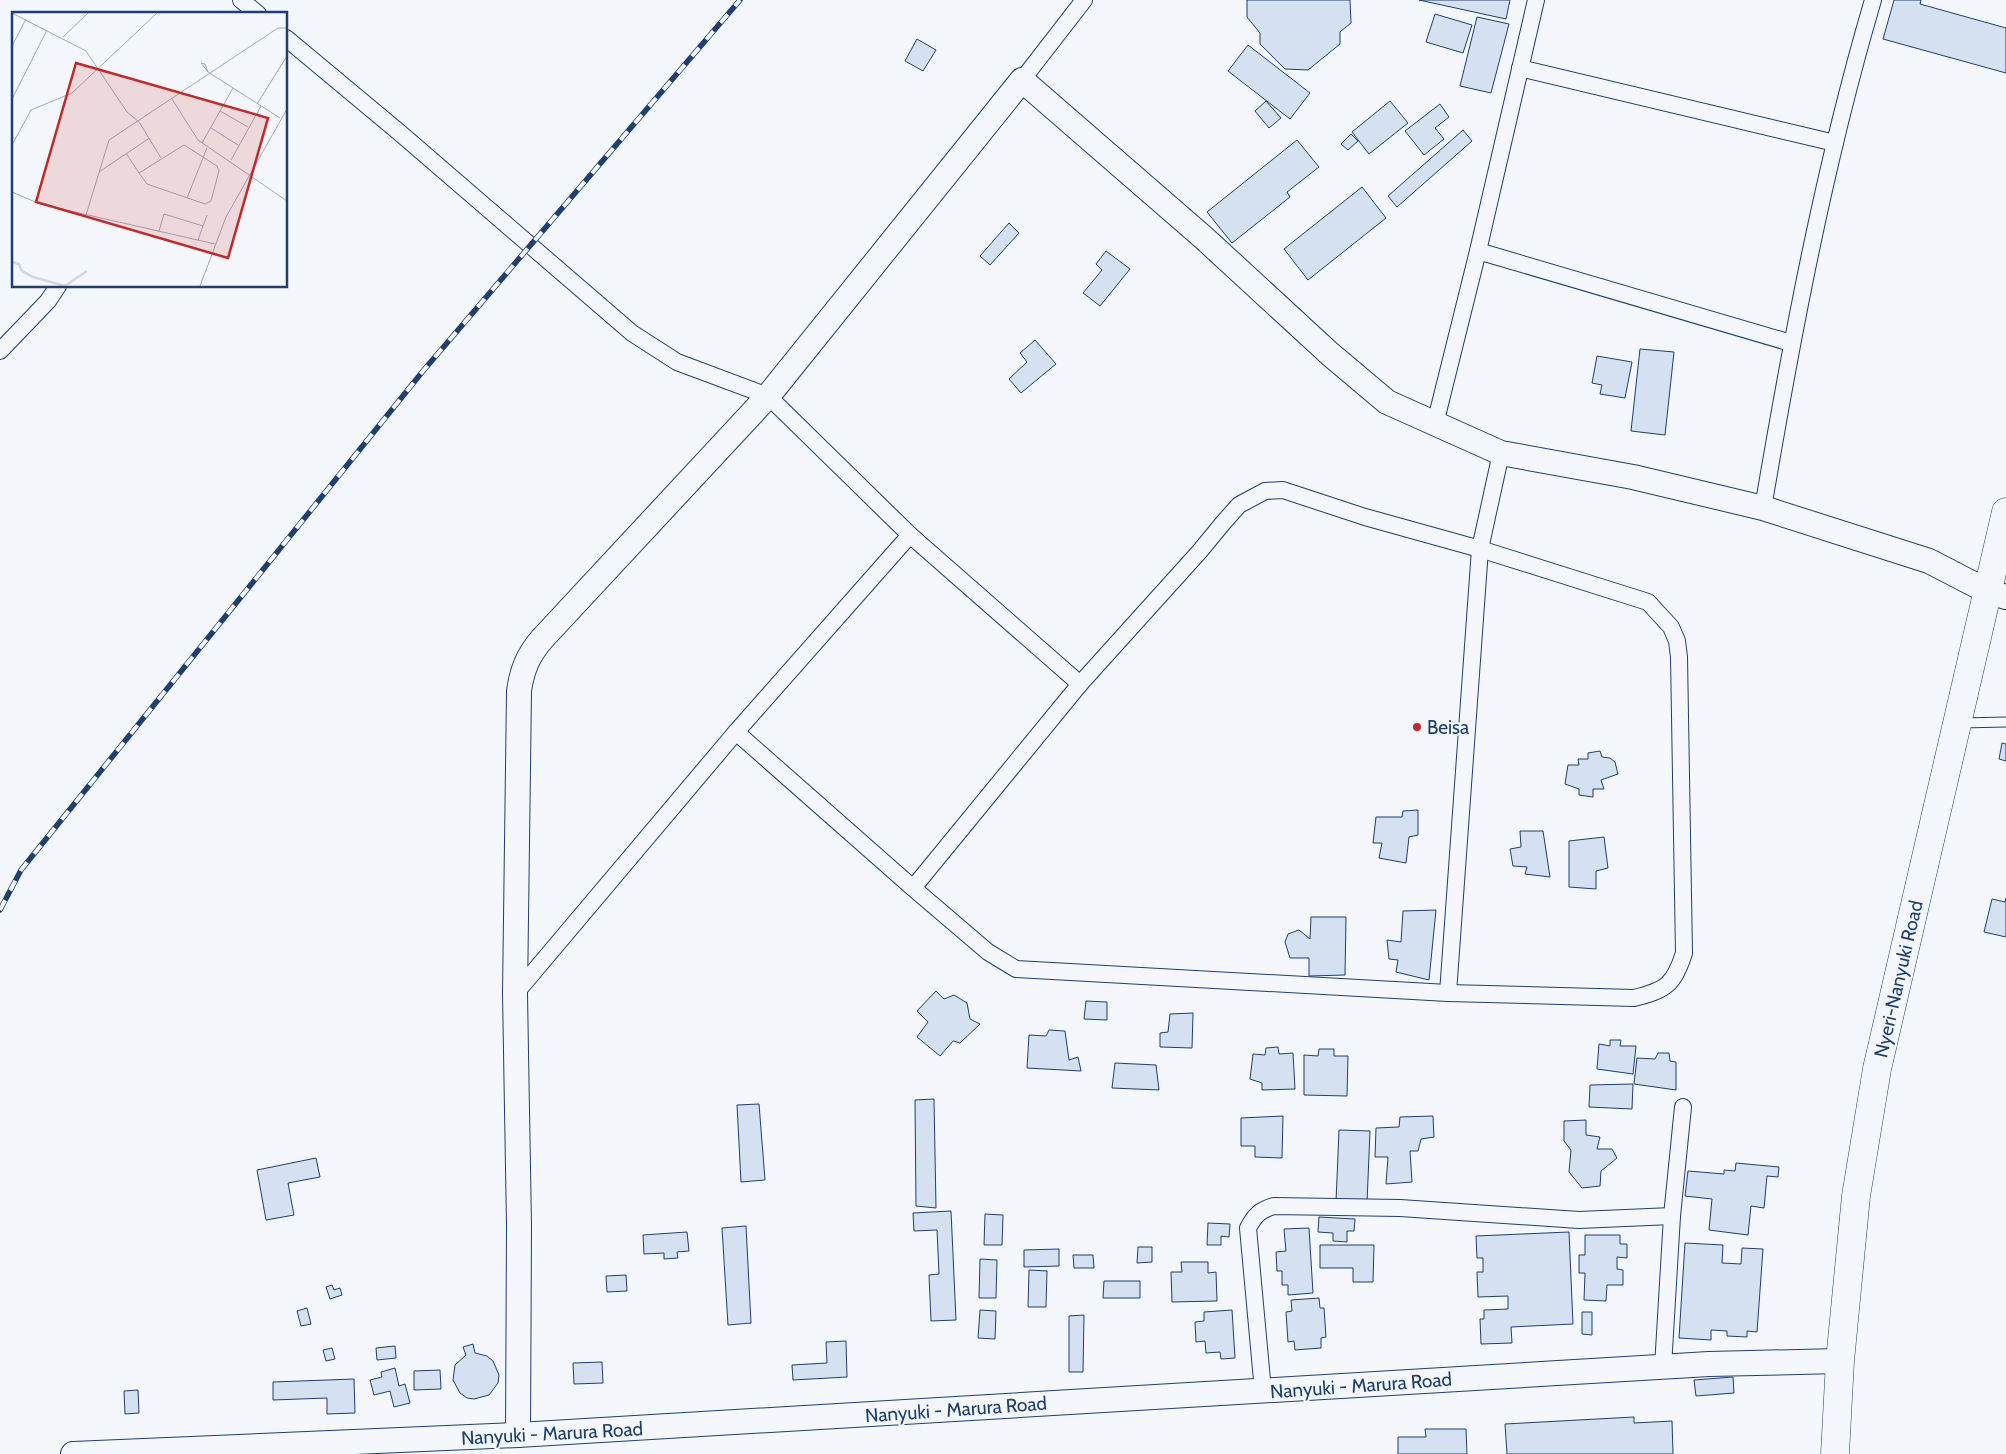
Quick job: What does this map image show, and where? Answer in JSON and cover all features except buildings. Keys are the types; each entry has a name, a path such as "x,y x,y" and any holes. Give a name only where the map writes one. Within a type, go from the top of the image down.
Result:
{"highway":[{"name":"Nyeri-Nanyuki Road","path":"1835,1454 1840,1361 1856,1196 1877,1069 1958,724 1996,594 2006,512"}],"street":[{"path":"234,12 241,0 256,12"},
{"path":"518,1435 520,1225 515,994 519,691 521,673 531,652 542,638 768,396 1084,0"},
{"path":"1436,424 1536,0"},
{"path":"1763,508 1792,343 1835,143 1873,0"},
{"path":"288,40 400,132 632,333 677,362 768,396 910,535 1080,684"},
{"path":"1520,68 1835,143"},
{"path":"1022,80 1204,238 1330,354 1387,402 1501,453 1633,476 1763,508 1929,561 1996,594"},
{"path":"1478,251 1792,343"},
{"path":"0,351 48,301 57,288"},
{"path":"1448,993 1480,549 1501,453"},
{"path":"736,732 913,888 988,952 1016,969 1448,993 1634,998 1665,987 1678,973 1684,953 1679,657 1677,640 1671,627 1648,602 1283,490 1265,491 1239,505 1080,684 913,888"},
{"path":"515,994 736,732 910,535"},
{"path":"1663,1367 1672,1216 1683,1107"},
{"path":"1263,1391 1248,1228 1254,1216 1262,1210 1274,1206 1400,1208 1579,1220 1672,1216"},
{"name":"Nanyuki - Marura Road","path":"72,1454 518,1435 1663,1367 1840,1361"}],"lane":[{"path":"1958,724 2006,722"}],"railway":[{"path":"0,910 21,870 423,371 740,0"}],"place":[{"name":"Beisa","path":"1417,727"}]}
